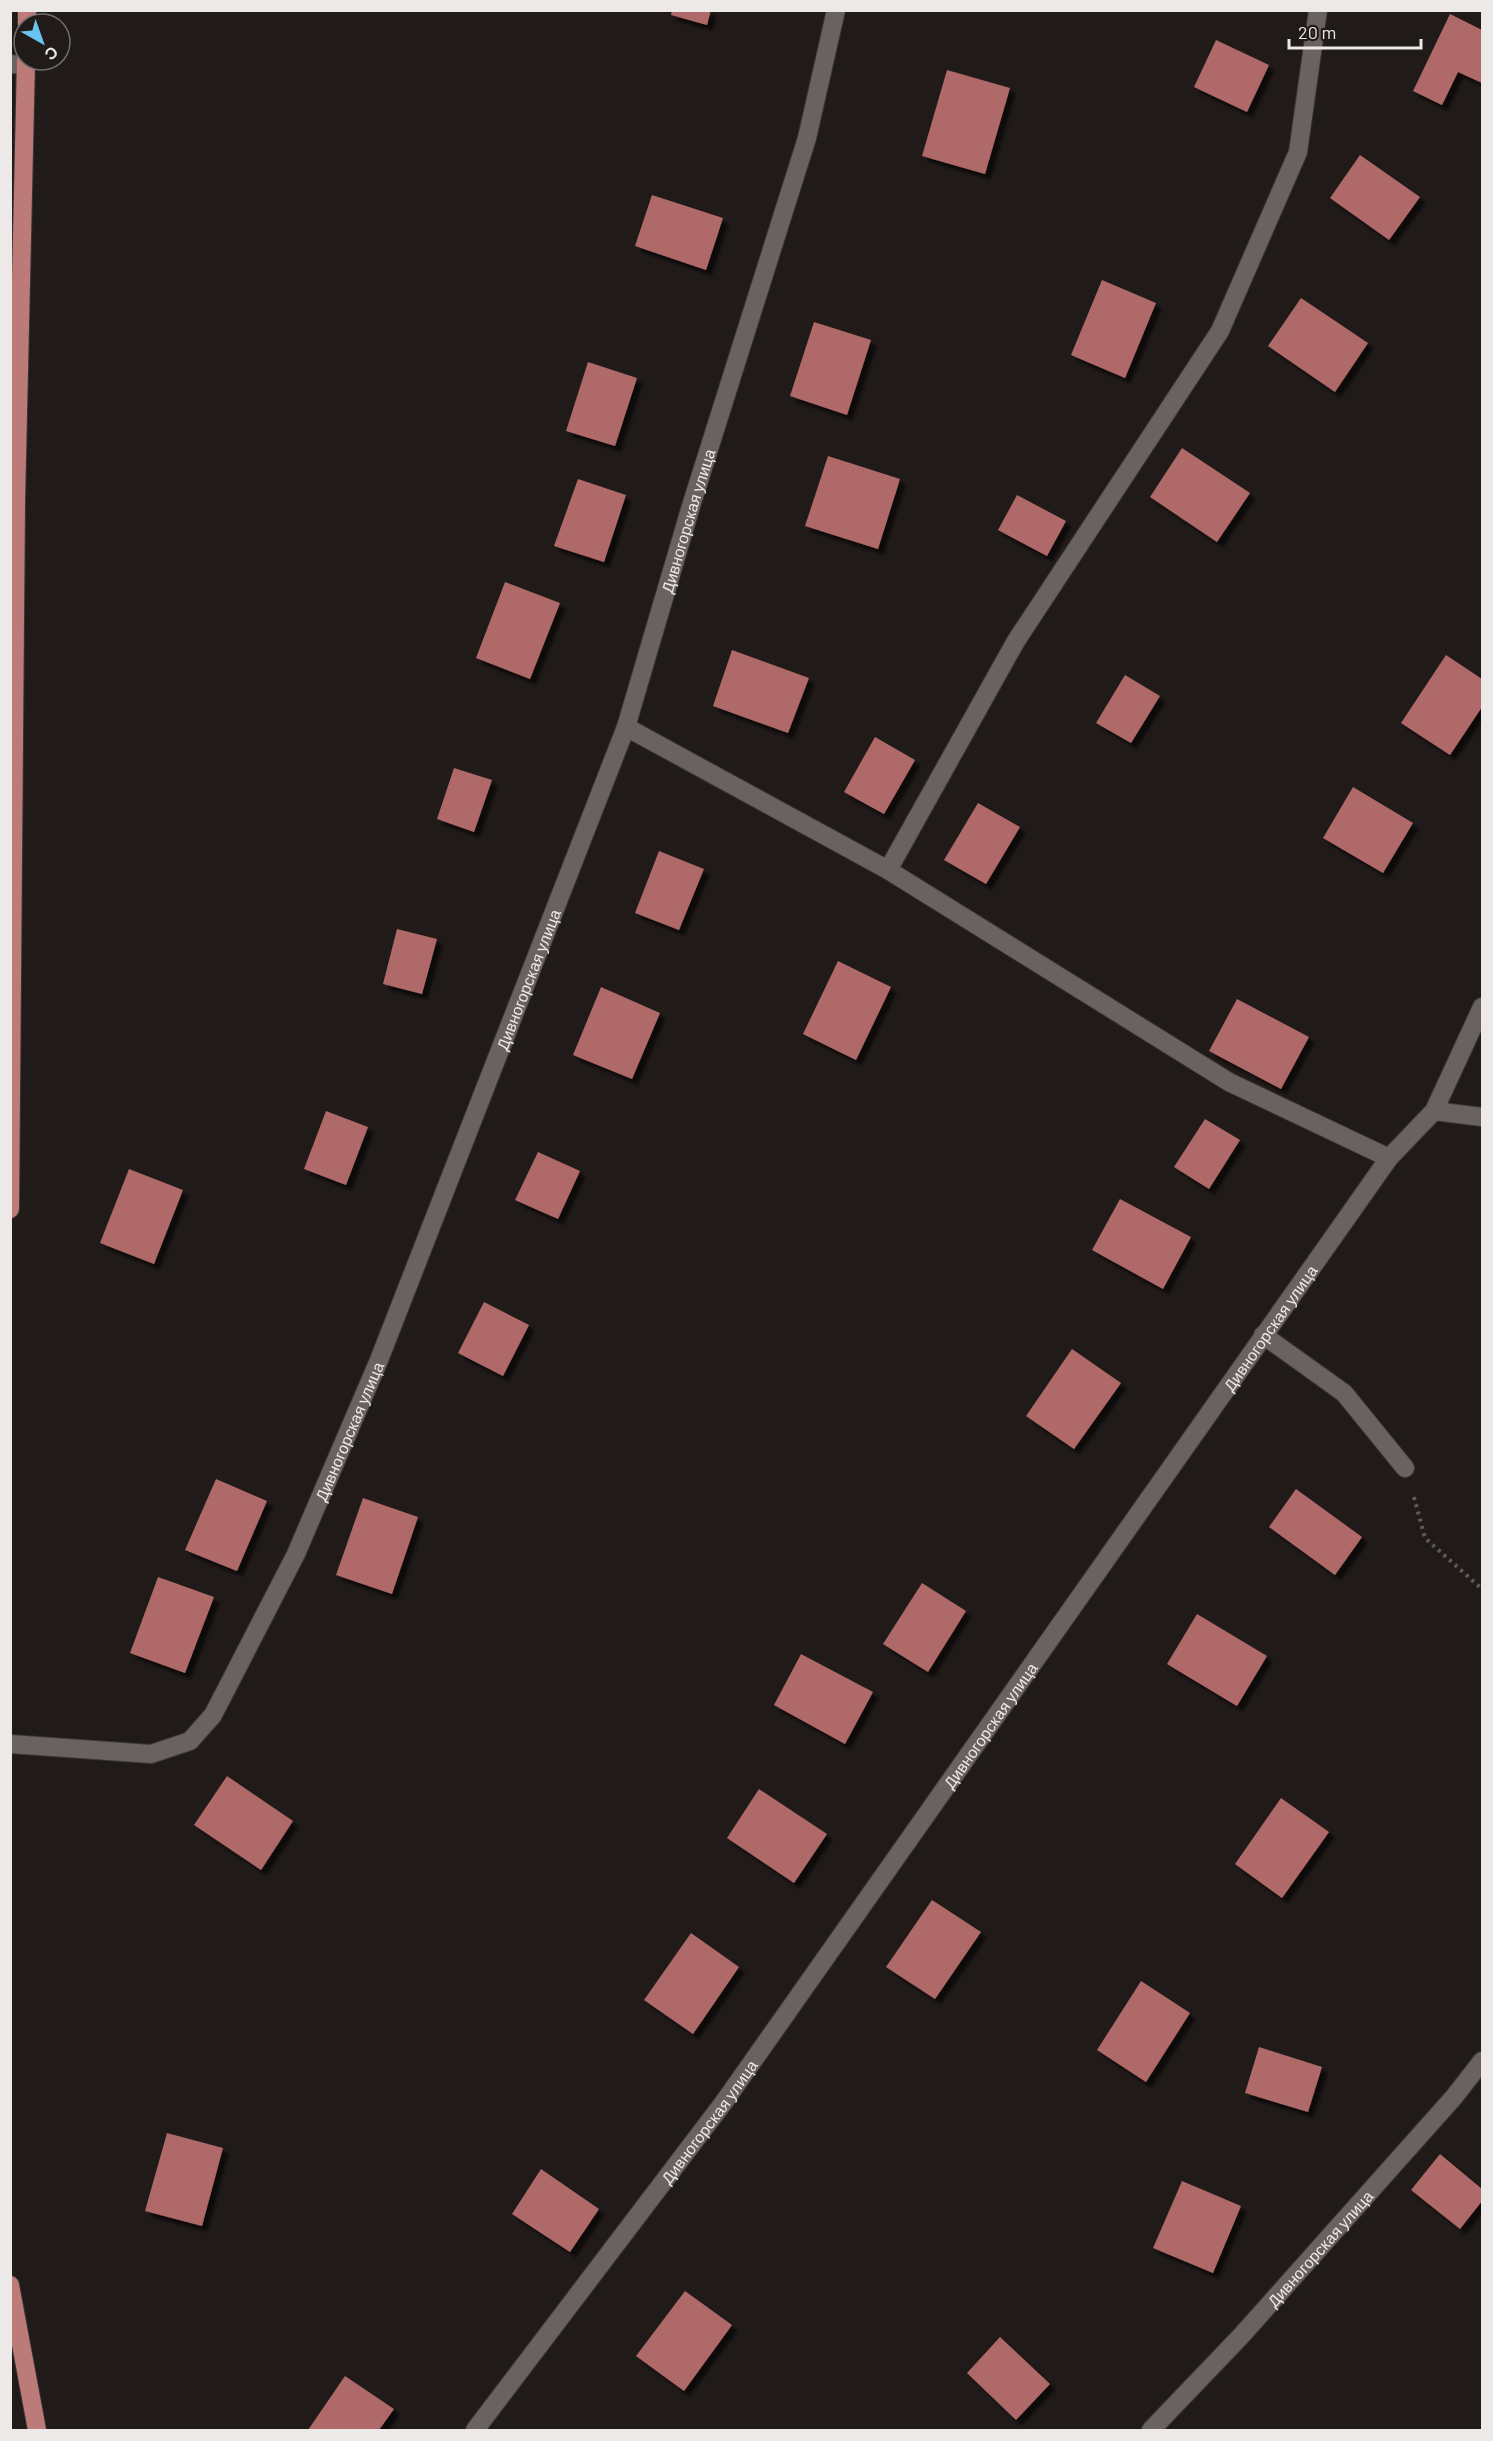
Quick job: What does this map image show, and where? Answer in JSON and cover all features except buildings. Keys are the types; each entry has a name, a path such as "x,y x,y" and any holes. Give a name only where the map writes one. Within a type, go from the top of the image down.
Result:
{"main road":[{"path":"10,1209 21,72"},
{"path":"10,2285 37,2430"}],"street":[{"name":"Дивногорская улица","path":"10,1744 151,1754 190,1741 213,1715 296,1554 379,1360 626,727 692,506 807,138 836,10"},
{"path":"888,870 1016,641 1220,331 1299,152 1318,10"},
{"path":"626,727 888,870 1229,1082 1389,1158"},
{"name":"Дивногорская улица","path":"475,2430 724,2102 1389,1158 1434,1111 1482,1007"},
{"path":"1434,1111 1482,1117"},
{"path":"1263,1335 1344,1393 1406,1468"},
{"name":"Дивногорская улица","path":"1151,2430 1257,2318 1454,2097 1482,2061"}],"path":[{"path":"1406,1468 1425,1538 1482,1589"}]}
